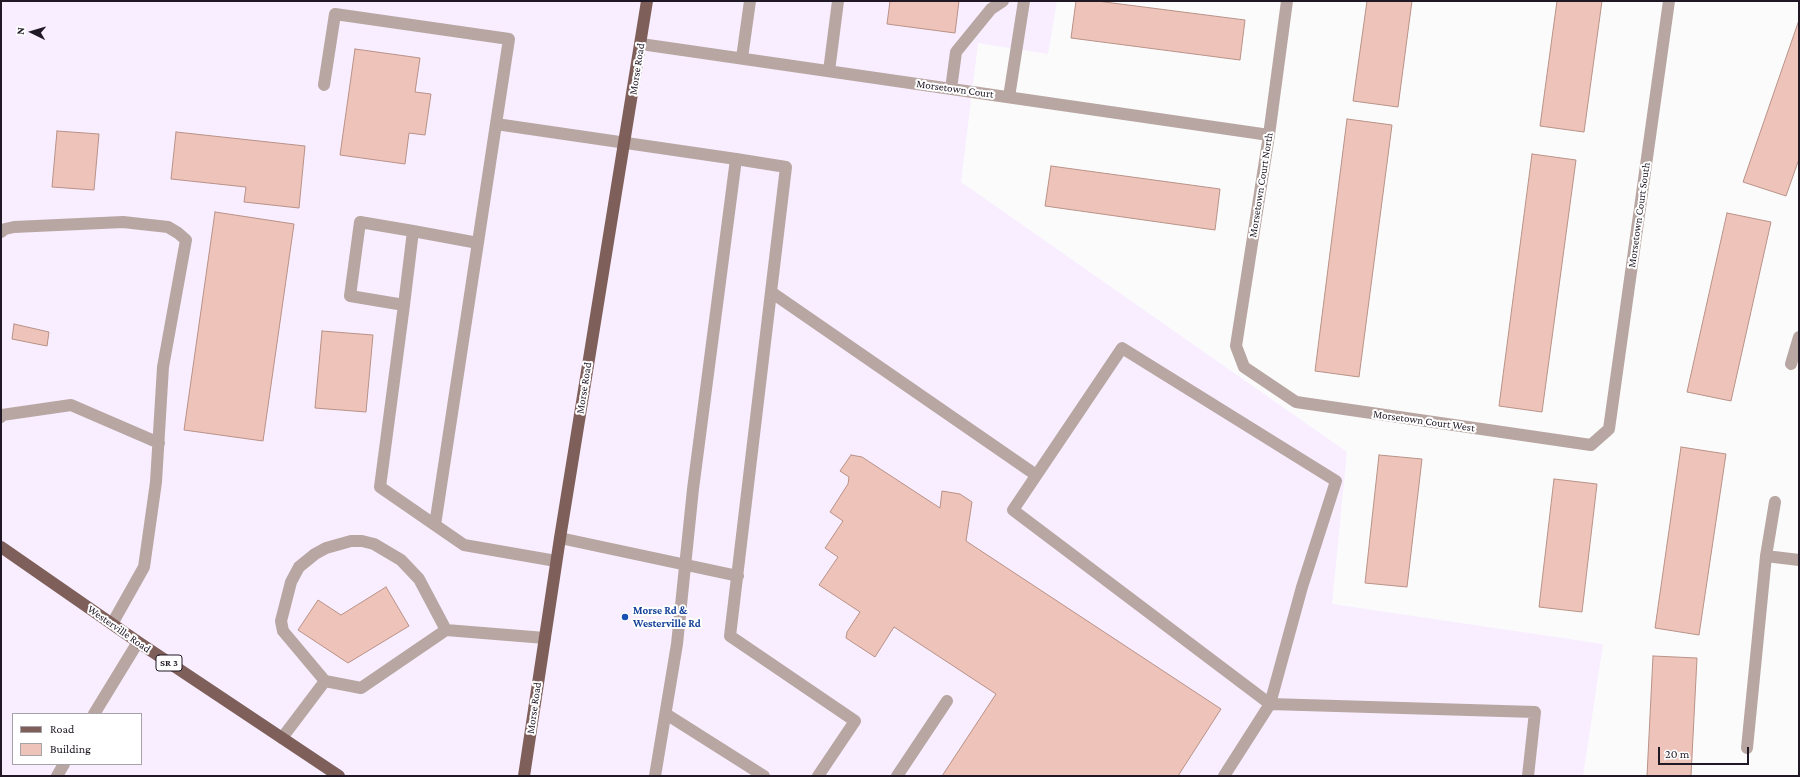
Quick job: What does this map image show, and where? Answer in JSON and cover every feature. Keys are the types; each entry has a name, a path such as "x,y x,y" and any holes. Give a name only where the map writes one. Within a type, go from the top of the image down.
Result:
{"main road":[{"name":"Morse Road","path":"524,776 556,561 647,1"},
{"name":"Westerville Road","path":"1,548 138,642 339,776"}],"street":[{"path":"742,58 750,1"},
{"path":"829,71 838,1"},
{"path":"951,89 956,52 991,9 1003,1"},
{"path":"1008,97 1024,1"},
{"name":"Morsetown Court North","path":"1244,367 1236,346 1269,135 1287,1"},
{"name":"Morsetown Court South","path":"1609,429 1669,1"},
{"path":"324,85 335,14 509,39 435,526"},
{"name":"Morsetown Court","path":"641,44 1269,135"},
{"path":"496,124 786,167 730,636 855,721 818,776"},
{"path":"656,776 677,644 693,489 736,159"},
{"path":"1,232 5,229 14,227 123,222 168,227 186,240 163,367 156,482 144,567 112,624"},
{"path":"404,305 350,296 360,222 478,243"},
{"path":"413,231 380,487 464,545 556,561"},
{"path":"771,292 1036,475"},
{"path":"1791,364 1799,337"},
{"path":"1224,776 1270,704 1302,587 1336,481 1122,348 1013,510 1270,704 1535,712 1528,776"},
{"name":"Morsetown Court West","path":"1244,367 1296,402 1591,445 1609,429"},
{"path":"1,414 71,404 158,443"},
{"path":"1747,748 1766,556 1774,502"},
{"path":"560,538 738,576"},
{"path":"446,630 419,579 401,560 374,544 362,541 351,541 326,548 315,554 299,567 291,582 281,621 284,631 325,681 361,688 446,630 545,638"},
{"path":"1766,556 1799,560"},
{"path":"95,713 138,642"},
{"path":"282,738 325,681"},
{"path":"897,776 946,701"},
{"path":"666,714 764,776"},
{"path":"57,776 63,765"}],"shaded area":[{"path":"1,1 1057,1 1048,54 978,43 961,182 1347,452 1332,604 1603,644 1583,776 1,776"}],"building":[{"path":"890,1 959,1 955,33 887,24"},
{"path":"1076,1 1097,1 1245,20 1240,60 1071,38"},
{"path":"1367,1 1412,1 1398,107 1353,101"},
{"path":"1557,1 1602,1 1584,132 1540,126"},
{"path":"1799,20 1799,159 1786,196 1743,182"},
{"path":"355,49 420,58 415,92 431,94 425,135 409,133 405,164 340,155"},
{"path":"1347,119 1392,125 1359,377 1315,371"},
{"path":"57,131 99,134 94,190 52,187"},
{"path":"176,132 305,146 299,208 244,202 246,187 171,179"},
{"path":"1532,154 1576,160 1542,412 1499,406"},
{"path":"1051,166 1220,189 1215,230 1045,206"},
{"path":"215,212 294,224 263,441 184,430"},
{"path":"1727,213 1771,222 1731,401 1687,392"},
{"path":"14,324 49,332 47,346 12,339"},
{"path":"322,331 373,335 366,412 315,408"},
{"path":"1681,447 1726,454 1699,635 1655,628"},
{"path":"851,455 862,457 940,508 942,491 960,494 972,502 966,541 1221,709 1178,776 942,776 996,694 894,627 875,657 846,638 847,632 860,612 819,585 838,557 825,548 843,521 830,512 848,484 849,477 840,471"},
{"path":"1379,455 1422,459 1407,587 1365,583"},
{"path":"1554,479 1597,484 1582,612 1539,607"},
{"path":"386,587 409,626 348,663 298,630 318,600 341,615"},
{"path":"1653,656 1697,658 1691,776 1647,776"}],"place":[{"name":"Morse Rd & Westerville Rd","path":"625,617"}]}
